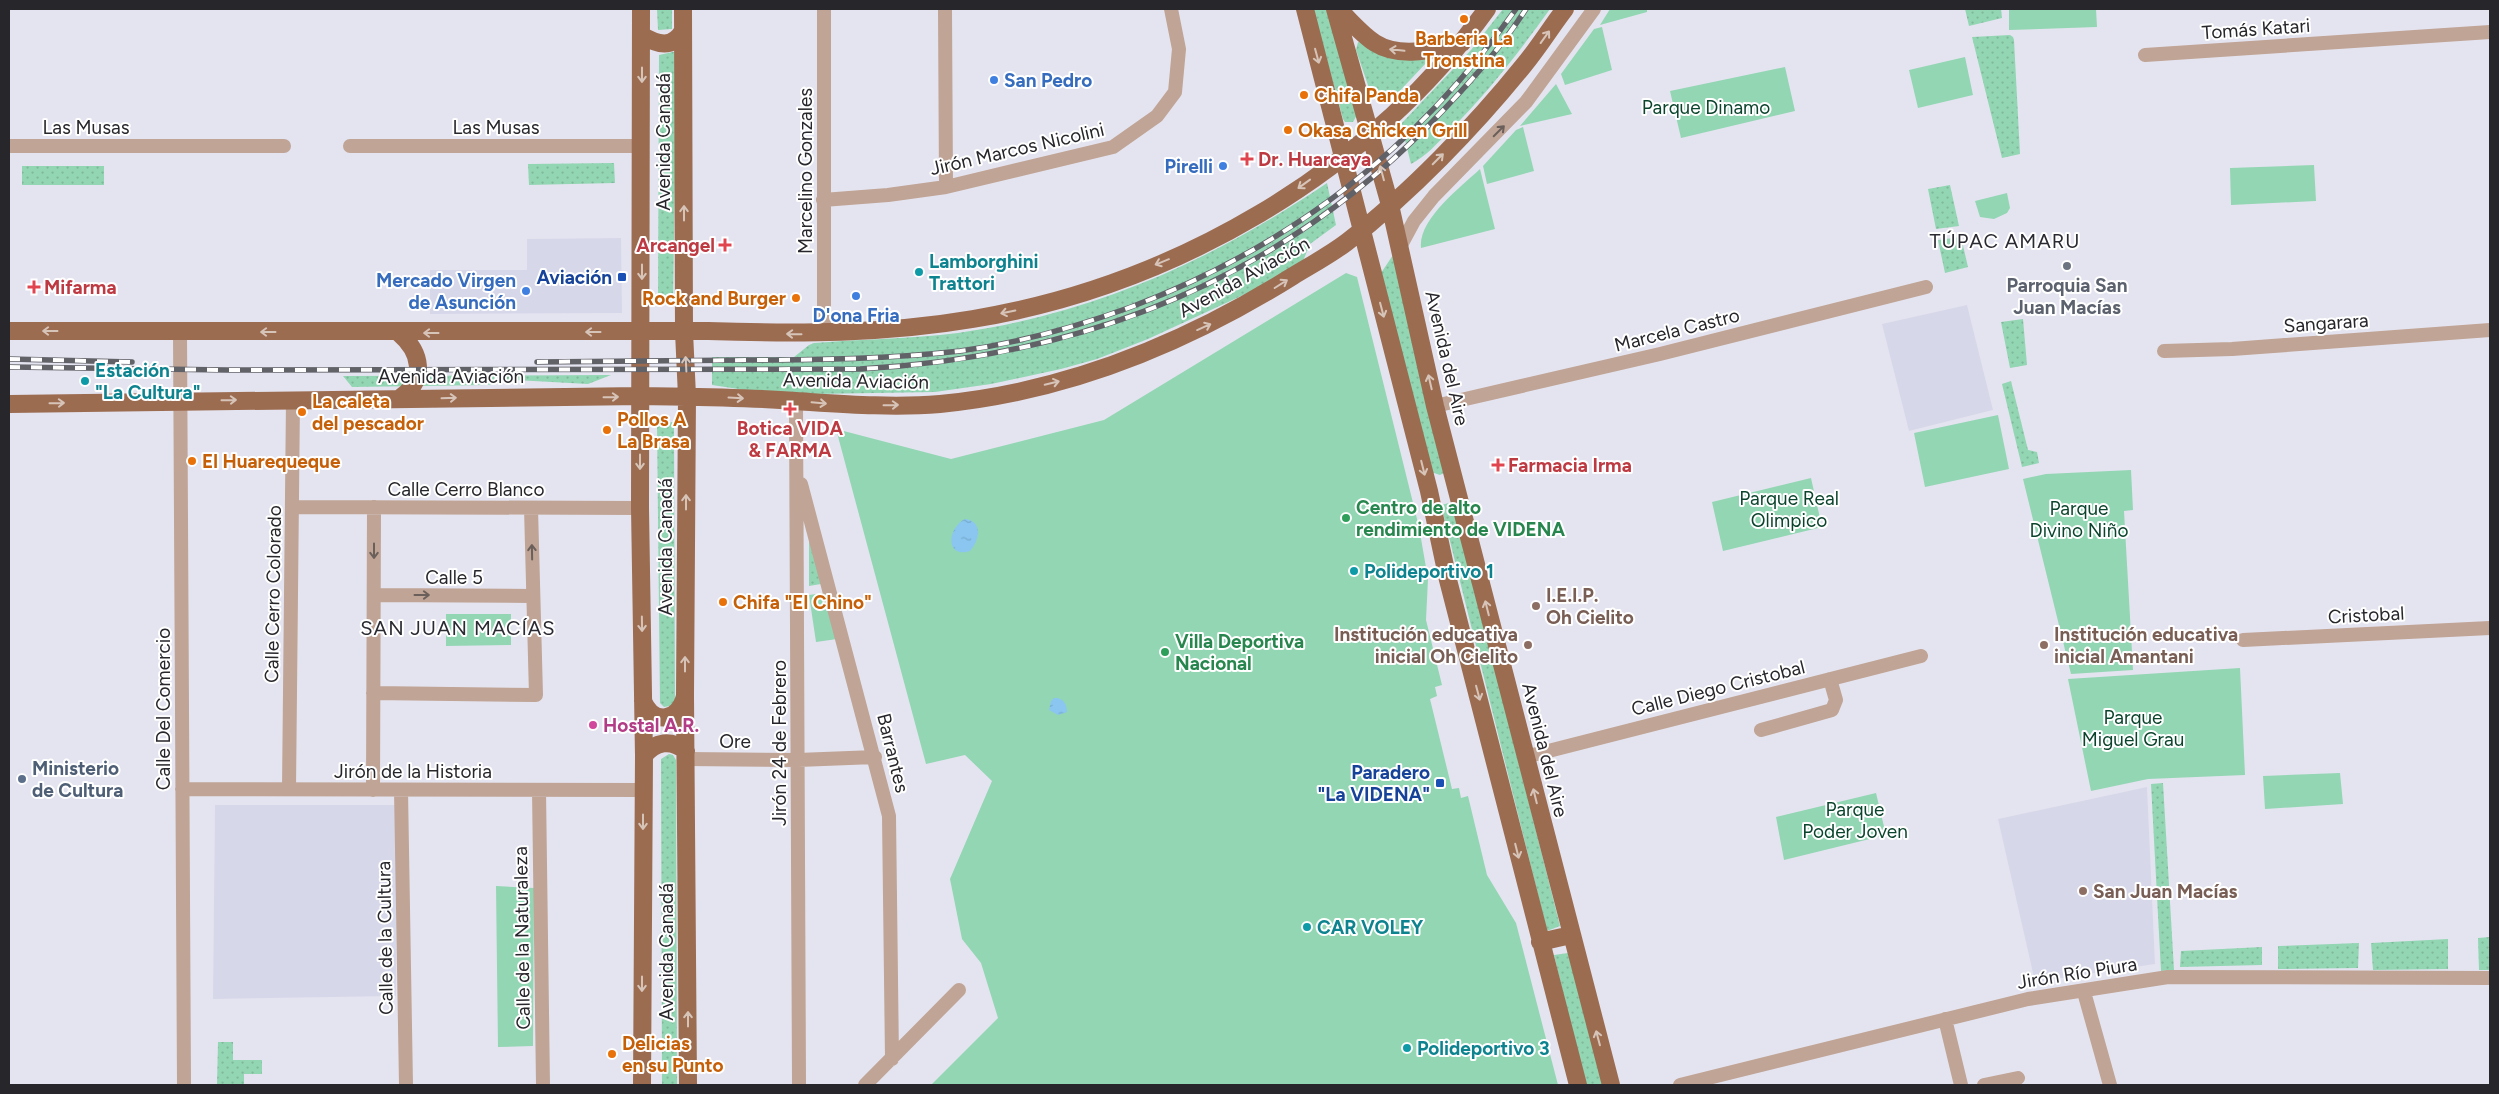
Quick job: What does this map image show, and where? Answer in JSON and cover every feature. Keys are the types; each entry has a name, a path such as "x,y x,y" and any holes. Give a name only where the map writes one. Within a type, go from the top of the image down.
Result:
{"main road":[{"name":"Avenida Canadá","path":"641,9 642,332 640,508 644,756 642,1085"},
{"name":"Avenida Canadá","path":"683,9 684,332 687,396 685,696 688,1085"},
{"path":"1305,9 1429,490 1448,580 1578,1085"},
{"path":"1337,9 1364,35 1388,48 1419,52 1463,43"},
{"name":"Avenida del Aire","path":"1337,9 1390,205 1454,483 1611,1085"},
{"path":"9,331 824,334 972,319 1025,308 1116,282 1184,253 1246,222 1288,195 1344,155 1393,114 1463,43 1487,9"},
{"name":"Avenida Aviación","path":"9,404 180,400 687,396 796,401 842,406 939,404 1023,390 1076,378 1129,359 1210,324 1277,286 1345,243 1390,205 1484,112 1524,66 1565,9"},
{"path":"642,36 654,42 668,44 678,39 683,31"},
{"path":"399,333 412,344 418,360 417,376 412,386 400,398"},
{"path":"1429,490 1454,483"},
{"path":"643,701 647,710 654,716 665,718 675,714 682,706 685,696"},
{"path":"644,756 649,749 663,742 679,746 686,755"},
{"path":"1540,942 1571,935"}],"street":[{"name":"Marcelino Gonzales","path":"824,9 824,334"},
{"path":"945,9 946,187"},
{"name":"Jirón Marcos Nicolini","path":"823,200 888,195 946,187 1113,147 1157,116 1175,92 1179,49 1171,9"},
{"path":"1400,247 1414,221 1434,196 1532,95 1594,9"},
{"name":"Tomás Katari","path":"2145,55 2490,32"},
{"name":"Las Musas","path":"9,146 284,146"},
{"name":"Las Musas","path":"350,146 642,146"},
{"name":"Marcela Castro","path":"1435,406 1660,354 1926,286"},
{"name":"Sangarara","path":"2164,351 2232,349 2490,330"},
{"name":"Calle Del Comercio","path":"180,332 184,1085"},
{"name":"Calle Cerro Colorado","path":"289,789 294,399"},
{"name":"Jirón 24 de Febrero","path":"796,401 799,1085"},
{"name":"Barrantes","path":"796,465 875,757 889,816 892,1059"},
{"name":"Calle Cerro Blanco","path":"292,507 640,508"},
{"path":"373,790 374,507"},
{"path":"373,693 536,695 531,508"},
{"name":"Calle 5","path":"374,595 533,596"},
{"name":"Cristobal","path":"2243,640 2490,628"},
{"name":"Calle Diego Cristobal","path":"1525,757 1921,656"},
{"path":"1762,730 1832,710 1836,700 1830,679"},
{"name":"Ore","path":"686,755 798,760 875,757"},
{"name":"Jirón de la Historia","path":"182,789 643,790"},
{"name":"Calle de la Cultura","path":"401,790 406,1085"},
{"name":"Calle de la Naturaleza","path":"539,790 543,1085"},
{"name":"Jirón Río Piura","path":"1680,1085 2028,999 2084,992 2168,977 2490,978"},
{"path":"865,1085 959,990"},
{"path":"2084,992 2110,1085"},
{"path":"1945,1019 1961,1085"},
{"path":"1984,1085 2018,1078"}],"shaded area":[{"name":"Mercado Virgen de Asunción","path":"621,238 622,313 430,314 430,270 527,270 527,239"},
{"path":"1967,305 1993,410 1909,431 1882,324"},
{"name":"San Juan Macías","path":"2147,787 2155,964 2035,982 1998,819"},
{"path":"215,805 397,805 396,996 213,999"}],"green space":[{"path":"657,9 672,9 672,29 658,30"},
{"path":"1313,9 1329,9 1357,115 1353,122 1345,122 1343,119"},
{"path":"1503,9 1550,9 1514,57 1463,117 1431,149 1411,164 1401,124 1471,50"},
{"path":"1610,9 1647,9 1647,12 1600,25"},
{"path":"1965,9 2001,9 2002,18 1969,26"},
{"path":"2009,9 2096,9 2097,27 2009,30"},
{"path":"1602,27 1612,70 1565,85 1561,74 1594,29"},
{"path":"2010,35 2014,40 2020,154 2002,158 1972,37"},
{"path":"1358,42 1428,56 1427,62 1395,96 1381,100 1371,94 1356,50"},
{"path":"677,51 673,302 658,304 659,55"},
{"path":"1965,57 1973,95 1918,108 1909,70"},
{"name":"Parque Dinamo","path":"1785,67 1795,111 1681,138 1670,91"},
{"path":"1556,84 1572,114 1520,126"},
{"path":"1523,127 1534,171 1487,184 1483,166 1516,130"},
{"path":"614,163 615,183 529,185 528,164"},
{"path":"2314,165 2316,201 2231,205 2230,168"},
{"path":"22,166 104,166 104,185 22,185"},
{"path":"1480,169 1495,229 1421,248 1426,226 1433,215 1452,194"},
{"path":"1327,183 1336,225 1310,244 1303,261 1252,291 1148,339 1097,359 991,384 935,392 814,394 745,390 712,385 712,357 794,357 814,343 958,333 1008,324 1057,312 1105,297 1197,259 1241,236"},
{"path":"1950,185 1959,226 1936,229 1928,189"},
{"path":"2007,193 2010,208 2007,213 1994,219 1980,217 1975,201"},
{"path":"1961,237 1968,267 1945,273 1938,240"},
{"path":"1393,255 1444,473 1440,475 1431,472 1381,273"},
{"name":"Villa Deportiva Nacional","path":"1346,273 1357,277 1419,527 1428,579 1426,620 1442,685 1435,687 1437,696 1430,699 1452,789 1459,788 1461,798 1468,796 1487,875 1516,923 1558,1085 931,1085 998,1018 981,963 962,939 950,879 992,781 965,755 926,764 836,429 951,459 1104,420"},
{"path":"2023,319 2027,365 2010,368 2001,322"},
{"path":"611,375 588,384 515,380 487,385 352,387 343,376"},
{"path":"2011,381 2028,450 2037,452 2039,463 2022,467 2002,384"},
{"path":"1998,415 2009,469 1925,487 1914,433"},
{"path":"674,422 675,705 664,707 660,703 657,424"},
{"name":"Parque Divino Niño","path":"2131,470 2133,510 2124,511 2133,670 2071,674 2023,479 2046,474"},
{"name":"Parque Real Olimpico","path":"1811,478 1822,527 1723,551 1712,502"},
{"path":"1453,502 1560,926 1547,931 1441,505"},
{"path":"809,516 827,583 809,586"},
{"path":"831,592 837,639 816,642 809,595"},
{"path":"446,614 511,614 511,645 446,646"},
{"name":"Parque Miguel Grau","path":"2240,668 2245,775 2148,779 2091,791 2068,679"},
{"path":"669,754 673,755 676,760 677,1085 662,1085 661,759"},
{"path":"2340,773 2343,804 2265,809 2263,776"},
{"path":"2163,783 2174,970 2161,971 2151,784"},
{"name":"Parque Poder Joven","path":"1876,793 1886,835 1784,860 1776,817"},
{"path":"496,886 534,888 533,1046 498,1047"},
{"path":"2490,937 2490,970 2479,970 2478,938"},
{"path":"2448,939 2448,969 2373,970 2371,943"},
{"path":"2359,943 2358,968 2278,969 2278,946"},
{"path":"2262,947 2262,965 2180,967 2181,951"},
{"path":"1568,953 1603,1085 1585,1085 1554,955"},
{"path":"218,1042 233,1042 233,1060 262,1060 262,1074 244,1074 244,1085 217,1085"}],"water":[{"path":"965,519 975,523 978,537 970,551 956,551 951,541 952,535 959,523"},
{"path":"1054,698 1064,702 1067,712 1058,715 1049,710 1051,701"}],"railway":[{"path":"537,362 827,359 933,354 982,348 1025,339 1068,328 1131,307 1190,282 1245,254 1297,223 1346,188 1393,149 1436,106 1477,59 1516,9"},
{"path":"9,367 227,370 860,369 942,362 1020,348 1096,328 1169,301 1239,268 1306,227 1370,179 1430,124 1481,69 1505,40 1526,9"},
{"path":"9,359 132,362"}],"place":[{"name":"Barberia La Tronstina","path":"1464,19"},
{"name":"San Pedro","path":"994,80"},
{"name":"Chifa Panda","path":"1304,95"},
{"name":"Okasa Chicken Grill","path":"1288,130"},
{"name":"Dr. Huarcaya","path":"1247,159"},
{"name":"Pirelli","path":"1223,166"},
{"name":"Arcangel","path":"725,245"},
{"name":"Parroquia San Juan Macías","path":"2067,266"},
{"name":"Lamborghini Trattori","path":"919,272"},
{"name":"Aviación","path":"622,277"},
{"name":"Mifarma","path":"34,287"},
{"name":"Mercado Virgen de Asunción","path":"526,291"},
{"name":"D'ona Fria","path":"856,296"},
{"name":"Rock and Burger","path":"796,298"},
{"name":"Estación \"La Cultura\"","path":"85,381"},
{"name":"Botica VIDA & FARMA","path":"790,409"},
{"name":"La caleta del pescador","path":"302,412"},
{"name":"Pollos A La Brasa","path":"607,430"},
{"name":"El Huarequeque","path":"192,461"},
{"name":"Farmacia Irma","path":"1498,465"},
{"name":"Centro de alto rendimiento de VIDENA","path":"1346,518"},
{"name":"Polideportivo 1","path":"1354,571"},
{"name":"Chifa \"El Chino\"","path":"723,602"},
{"name":"I.E.I.P. Oh Cielito","path":"1536,606"},
{"name":"Institución educativa inicial Oh Cielito","path":"1528,645"},
{"name":"Institución educativa inicial Amantani","path":"2044,645"},
{"name":"Villa Deportiva Nacional","path":"1165,652"},
{"name":"Hostal A.R.","path":"593,725"},
{"name":"Ministerio de Cultura","path":"22,779"},
{"name":"Paradero \"La VIDENA\"","path":"1440,783"},
{"name":"San Juan Macías","path":"2083,891"},
{"name":"CAR VOLEY","path":"1307,927"},
{"name":"Polideportivo 3","path":"1407,1048"},
{"name":"Delicias en su Punto","path":"612,1054"}],"district":[{"name":"TÚPAC AMARU","path":"2005,241"},
{"name":"SAN JUAN MACÍAS","path":"458,628"}]}
